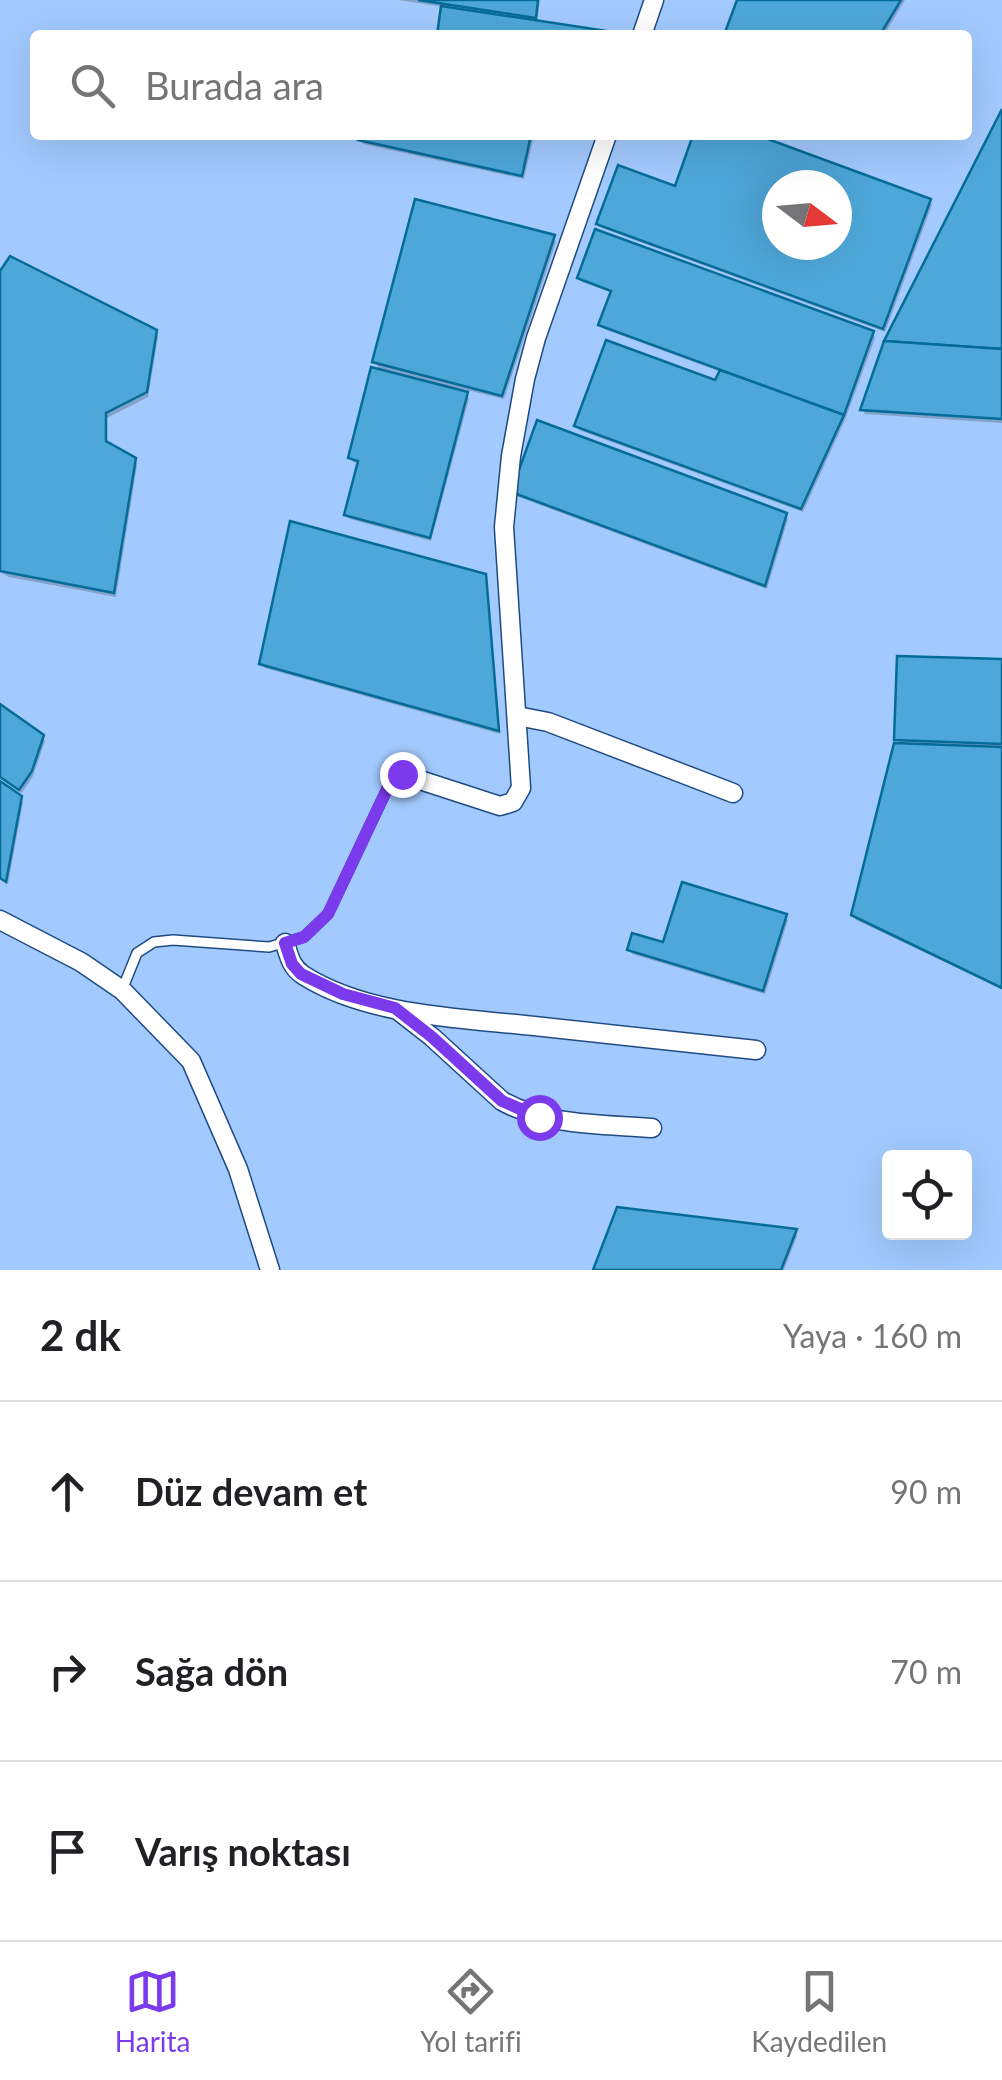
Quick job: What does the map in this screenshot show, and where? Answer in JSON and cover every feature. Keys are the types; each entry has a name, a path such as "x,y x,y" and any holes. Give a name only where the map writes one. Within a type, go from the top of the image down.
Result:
{"street":[{"path":"644,30 654,0"},
{"path":"424,781 500,806 512,802 521,788 504,527 511,456 536,338 605,140"},
{"path":"517,716 548,722 733,793"},
{"path":"0,920 81,962 122,990 192,1061 238,1169 270,1270"},
{"path":"285,943 292,964 301,974 343,994 395,1008 454,1018 756,1050"},
{"path":"395,1008 514,1108 551,1119 652,1128"}],"lane":[{"path":"122,990 137,953 154,942 269,947 304,937 328,914 389,785 402,774 424,781"}],"building":[{"path":"418,0 538,0 536,18"},
{"path":"737,0 901,0 883,30 726,30"},
{"path":"441,6 600,30 438,30"},
{"path":"1002,109 1002,349 884,341"},
{"path":"358,140 530,140 522,176"},
{"path":"691,140 771,140 931,199 883,329 596,224 618,165 675,186"},
{"path":"415,199 555,235 502,396 372,362"},
{"path":"595,229 874,331 844,415 598,325 611,291 577,278"},
{"path":"10,256 157,330 147,392 106,413 106,441 136,458 114,593 0,571 0,271"},
{"path":"606,340 715,380 720,370 844,415 801,509 574,426"},
{"path":"884,341 1002,349 1002,419 860,410"},
{"path":"371,367 468,392 430,538 344,515 358,461 348,458"},
{"path":"537,420 787,513 765,586 511,492"},
{"path":"290,521 486,574 499,731 259,664"},
{"path":"897,656 1002,659 1002,744 894,740"},
{"path":"0,704 44,735 32,771 19,790 0,777"},
{"path":"894,743 1002,747 1002,988 851,915"},
{"path":"0,781 22,796 6,882 0,878"},
{"path":"682,882 787,914 763,991 627,950 632,933 663,942"},
{"path":"617,1207 797,1229 781,1270 593,1270"}],"route":[{"path":"402,774 389,785 328,914 304,937 285,943 292,964 301,974 343,994 395,1008 502,1101 539,1117"}]}
